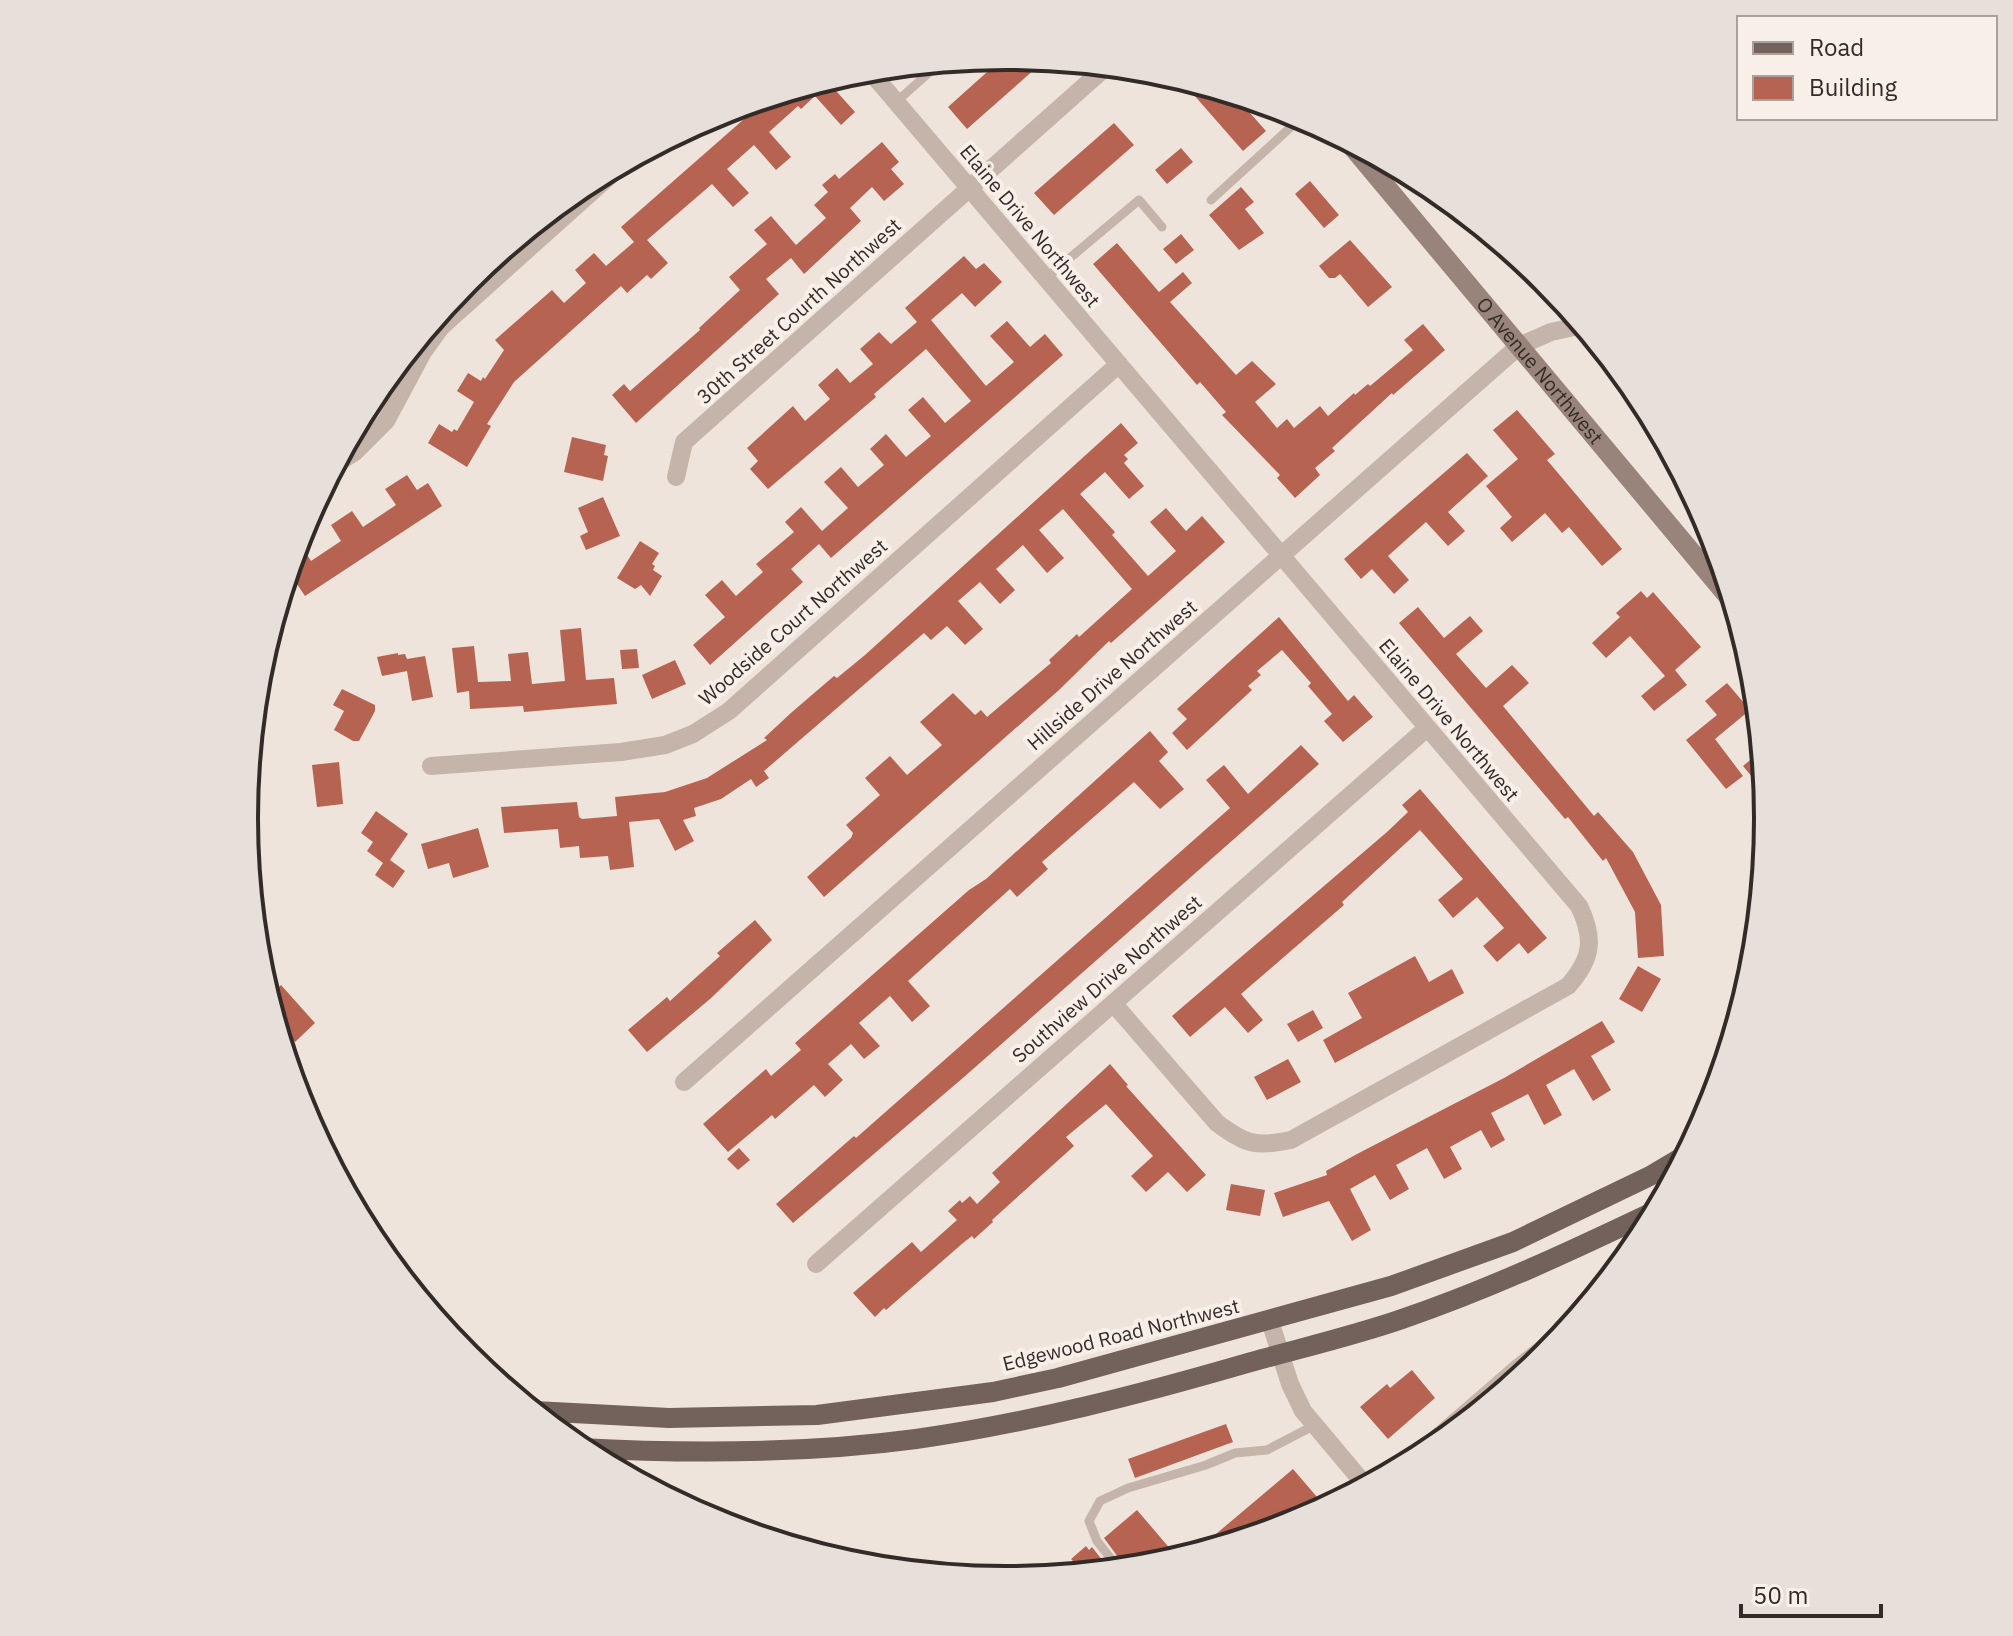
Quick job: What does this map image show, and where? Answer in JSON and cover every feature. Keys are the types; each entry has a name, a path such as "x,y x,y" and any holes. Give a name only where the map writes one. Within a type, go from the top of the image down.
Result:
{"main road":[{"name":"Edgewood Road Northwest","path":"552,1412 669,1418 833,1413 993,1392 1123,1362 1391,1286 1513,1242 1668,1165"},
{"path":"606,1450 745,1453 915,1439 1070,1411 1138,1395 1400,1320 1515,1276 1637,1219"}],"street":[{"name":"30th Street Courth Northwest","path":"676,477 684,442 1096,75"},
{"name":"Elaine Drive Northwest","path":"878,81 1579,906 1587,923 1589,951 1583,967 1568,986 1291,1140 1262,1146 1238,1139 1217,1123 1113,1003"},
{"name":"O Avenue Northwest","path":"1365,162 1716,582"},
{"path":"448,320 571,211"},
{"name":"Hillside Drive Northwest","path":"684,1082 1519,346 1551,332 1571,328"},
{"path":"355,452 386,421 431,341"},
{"name":"Woodside Court Northwest","path":"431,766 621,752 665,745 693,734 729,711 1119,364"},
{"name":"Southview Drive Northwest","path":"816,1264 1427,728"},
{"path":"1270,1321 1290,1384 1303,1411 1359,1477"}],"lane":[{"path":"896,102 927,75"},
{"path":"1211,200 1292,126"},
{"path":"1046,278 1139,200 1162,227"},
{"path":"1111,1559 1097,1541 1089,1521 1100,1501 1128,1488 1235,1453 1267,1450 1315,1425"}],"building":[{"path":"989,71 1032,71 967,129 948,107"},
{"path":"835,90 855,112 841,125 815,96 801,109 798,106 769,132 791,157 776,170 754,145 727,169 749,193 733,207 712,184 647,240 668,263 651,279 647,275 627,293 621,286 514,382 487,424 491,426 467,467 428,443 439,424 452,432 454,429 457,431 474,402 457,391 468,373 481,381 483,377 485,379 504,350 495,340 552,290 564,303 586,283 575,270 594,253 606,266 634,242 621,227 746,117 813,95"},
{"path":"1192,93 1247,110 1266,131 1243,151"},
{"path":"1114,123 1134,145 1054,215 1034,193"},
{"path":"882,142 899,162 891,169 904,184 884,201 872,187 850,208 861,221 804,274 791,258 766,279 779,294 636,423 612,395 624,384 630,391 700,330 740,290 729,277 767,244 754,230 771,216 796,245 826,218 814,205 828,192 822,185 835,174 839,179"},
{"path":"1181,148 1193,162 1167,184 1155,170"},
{"path":"1310,181 1339,215 1324,228 1295,194"},
{"path":"1241,187 1254,202 1245,209 1264,233 1239,250 1209,215"},
{"path":"1181,234 1194,250 1176,264 1163,249"},
{"path":"1350,240 1392,287 1368,307 1340,274 1329,278 1319,266"},
{"path":"1117,243 1159,292 1183,272 1192,283 1170,302 1236,375 1252,361 1276,384 1255,402 1277,428 1287,419 1294,428 1320,406 1328,416 1413,350 1404,340 1423,324 1445,350 1332,448 1335,451 1315,468 1320,475 1295,498 1277,478 1280,475 1222,415 1226,412 1200,382 1197,385 1093,264"},
{"path":"964,256 976,269 984,263 1002,282 975,307 962,293 931,320 986,386 1014,362 990,336 1007,321 1030,347 1045,334 1063,355 831,558 819,544 791,569 803,582 710,665 693,645 725,617 705,595 722,580 736,596 763,572 756,564 794,532 785,522 801,507 822,531 848,508 824,482 841,467 858,487 884,465 870,449 886,434 906,457 931,436 908,410 923,397 945,423 971,401 926,349 874,394 876,397 768,489 750,469 758,461 747,448 793,406 805,421 830,399 818,385 837,368 850,383 873,364 860,349 879,332 891,344 917,322 905,308"},
{"path":"1517,410 1555,454 1547,460 1622,549 1602,566 1569,527 1562,533 1545,513 1512,542 1500,528 1512,517 1486,486 1518,459 1493,430"},
{"path":"1121,423 1138,443 1124,455 1128,459 1124,463 1144,486 1129,499 1105,472 1080,494 1115,532 1112,535 1148,576 1176,551 1150,522 1166,508 1186,531 1202,516 1225,542 1111,643 1109,641 1059,690 824,897 807,877 851,838 853,833 846,825 880,795 865,778 890,756 907,775 942,745 920,722 953,693 975,715 981,710 987,717 1051,663 1049,660 1077,634 1079,637 1132,589 1063,509 1039,530 1064,558 1047,573 1023,545 996,569 1015,590 1000,604 980,582 958,601 983,629 965,645 947,626 931,640 924,633 764,771 769,778 756,787 751,779 721,799 694,808 696,816 683,820 694,841 675,851 659,819 629,822 634,867 610,870 608,856 580,858 579,846 560,848 558,829 504,833 501,807 577,802 582,819 617,816 615,797 665,792 707,778 767,740 764,738 792,712 834,676 837,678 865,655"},
{"path":"572,437 606,445 604,455 608,456 603,481 564,472"},
{"path":"1467,453 1488,476 1448,512 1465,531 1448,546 1426,522 1388,556 1409,580 1394,594 1372,569 1361,579 1344,559"},
{"path":"407,475 417,490 428,483 442,506 305,596 296,583 307,554 311,561 341,541 331,525 352,511 363,527 396,505 385,489"},
{"path":"603,497 620,536 586,550 580,536 588,532 578,508"},
{"path":"640,541 659,553 652,564 655,566 653,570 662,576 650,596 641,585 635,589 617,578"},
{"path":"1641,591 1647,598 1653,592 1701,647 1675,670 1687,685 1654,711 1641,696 1665,676 1630,636 1606,658 1592,643 1620,617 1616,613"},
{"path":"1418,607 1444,638 1470,616 1483,631 1456,654 1486,688 1512,665 1529,683 1503,706 1594,816 1598,812 1633,852 1661,905 1664,956 1638,958 1635,912 1606,858 1603,861 1568,817 1565,819 1399,623"},
{"path":"1279,617 1348,701 1354,695 1373,717 1343,742 1324,721 1332,714 1308,686 1311,683 1282,650 1257,671 1261,675 1248,686 1252,690 1187,750 1172,733 1187,719 1177,709"},
{"path":"581,628 586,680 614,678 617,704 524,712 523,706 470,709 469,691 457,693 452,648 474,646 478,682 511,681 508,654 528,652 532,684 565,681 560,630"},
{"path":"637,649 639,668 622,669 620,650"},
{"path":"405,654 407,659 425,656 433,697 412,701 407,671 382,676 377,657"},
{"path":"675,660 686,684 652,699 642,675"},
{"path":"1727,683 1745,705 1747,713 1715,739 1743,776 1726,789 1686,740 1717,715 1705,701"},
{"path":"342,689 375,705 375,711 359,741 353,741 334,730 344,711 333,705"},
{"path":"1150,731 1168,752 1159,761 1184,789 1160,809 1134,782 1042,862 1048,869 1017,897 1010,889 908,981 930,1006 912,1022 890,996 859,1023 880,1046 864,1059 851,1044 828,1064 843,1080 825,1097 814,1085 775,1119 772,1115 728,1152 703,1124 766,1069 771,1076 801,1050 795,1043 969,890 986,879"},
{"path":"1301,745 1319,764 964,1077 793,1223 776,1204 854,1136 856,1138 1230,808 1206,780 1224,765 1248,794"},
{"path":"1752,758 1753,778 1743,766"},
{"path":"339,762 343,804 317,807 312,765"},
{"path":"1420,789 1547,938 1528,954 1519,943 1497,962 1483,946 1504,928 1477,897 1453,918 1438,900 1463,879 1420,830 1342,902 1344,905 1241,994 1263,1020 1248,1033 1225,1007 1190,1037 1172,1016 1387,832 1408,812 1402,805"},
{"path":"376,811 408,834 390,860 405,871 393,888 375,875 383,863 367,851 373,842 361,833"},
{"path":"478,828 489,867 453,878 449,863 428,869 421,844"},
{"path":"755,920 772,940 710,999 647,1052 628,1030 667,997 670,1001"},
{"path":"1415,956 1429,982 1452,969 1464,993 1335,1063 1323,1040 1362,1018 1348,993"},
{"path":"1638,966 1661,979 1642,1012 1619,999"},
{"path":"281,985 315,1023 295,1042 284,1012 278,986"},
{"path":"1313,1010 1323,1028 1298,1042 1287,1024"},
{"path":"1602,1021 1615,1042 1591,1056 1611,1090 1593,1101 1574,1069 1546,1085 1562,1115 1544,1125 1528,1094 1491,1113 1505,1140 1491,1148 1481,1130 1450,1147 1462,1169 1444,1179 1427,1148 1396,1165 1409,1189 1390,1200 1375,1175 1350,1189 1371,1230 1352,1241 1329,1201 1283,1217 1274,1193 1327,1175 1326,1171 1504,1078"},
{"path":"1288,1059 1301,1082 1267,1100 1254,1077"},
{"path":"1110,1064 1206,1175 1187,1192 1168,1172 1146,1192 1131,1176 1153,1156 1106,1104 1066,1137 1074,1146 993,1222 974,1239 972,1236 963,1243 875,1317 853,1293 912,1242 921,1252 957,1220 948,1211 960,1200 962,1203 970,1196 977,1204 1000,1182 992,1173"},
{"path":"739,1148 750,1160 738,1170 727,1159"},
{"path":"1231,1184 1265,1190 1260,1216 1226,1210"},
{"path":"1412,1370 1435,1398 1388,1439 1360,1407 1387,1384 1390,1388"},
{"path":"1226,1424 1233,1442 1135,1478 1128,1459"},
{"path":"1293,1469 1317,1497 1247,1526 1216,1534"},
{"path":"1137,1510 1169,1548 1118,1558 1104,1538"},
{"path":"1086,1546 1089,1550 1092,1547 1102,1560 1074,1562 1071,1559"}]}
